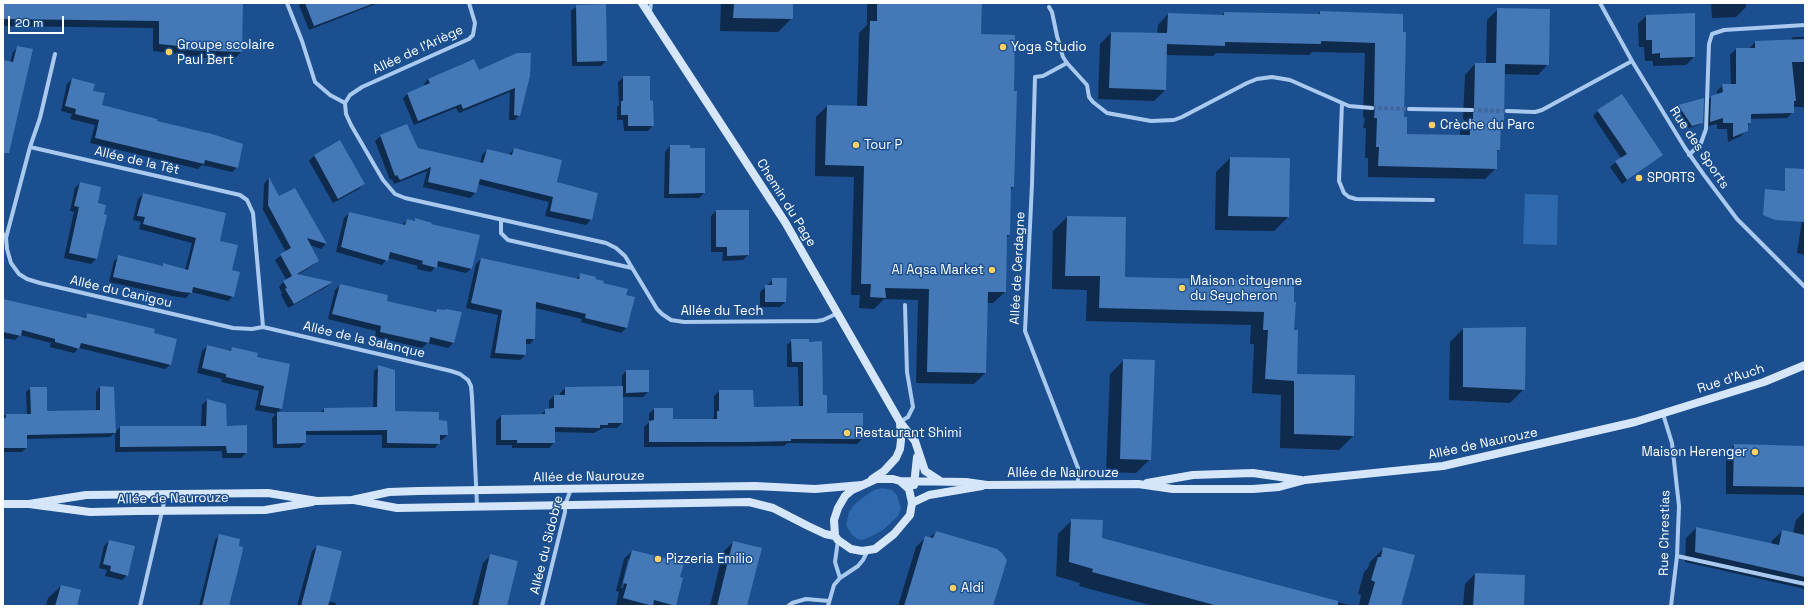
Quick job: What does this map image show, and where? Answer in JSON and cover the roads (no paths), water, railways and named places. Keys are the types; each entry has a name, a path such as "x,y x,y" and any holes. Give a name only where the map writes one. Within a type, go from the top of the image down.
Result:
{"street":[{"path":"287,3 302,41 315,82 330,96 345,103"},
{"name":"Allée de l'Ariège","path":"345,103 350,95 362,87 469,39 473,35 476,28 475,18 469,3"},
{"name":"Chemin du Page","path":"642,3 785,222 900,422 915,441 917,451 925,470 934,478 941,481"},
{"path":"650,15 651,3"},
{"name":"Rue des Sports","path":"1600,3 1632,61 1689,154 1737,219 1805,287"},
{"path":"1049,7 1052,12 1060,48 1067,63 1087,85 1089,97 1097,106 1107,113 1151,121 1174,120 1247,83 1257,79 1272,78 1290,80 1342,103 1357,107 1372,108"},
{"path":"1689,154 1701,143 1706,130 1709,44 1712,34 1724,30 1805,24"},
{"path":"5,236 30,146 40,118 56,54"},
{"path":"1507,111 1535,112 1542,110 1632,61"},
{"name":"Allée de Cerdagne","path":"1067,63 1043,76 1035,77 1032,184 1025,331 1078,468 1078,485"},
{"name":"Allée du Tech","path":"345,103 346,114 351,125 383,180 395,194 405,198 606,243 616,248 632,268 662,314 677,322 817,321 826,319 838,313"},
{"path":"1342,103 1339,181 1344,193 1356,199 1433,200"},
{"path":"1409,109 1472,110"},
{"name":"Allée de la Têt","path":"30,146 240,195 247,200 253,213 263,327"},
{"path":"500,220 501,233 508,240 632,268"},
{"name":"Allée du Canigou","path":"5,236 9,257 15,270 27,279 233,328 252,329 263,327"},
{"path":"900,422 908,417 913,407 906,372 905,305"},
{"name":"Allée de la Salanque","path":"263,327 451,371 464,376 471,386 477,507"},
{"name":"Rue d'Auch","path":"1663,414 1764,382 1805,365"},
{"name":"Allée de Naurouze","path":"1138,484 1173,489 1253,490 1279,487 1305,480 1443,466 1544,444 1663,414"},
{"name":"Rue Chrestias","path":"1663,414 1672,443 1679,506 1677,556 1671,606"},
{"name":"Chemin du Page","path":"865,483 884,471 896,458 900,449 901,440 900,422"},
{"name":"Chemin du Page","path":"912,499 917,451"},
{"name":"Allée de Naurouze","path":"912,499 987,486 1138,484 1193,475 1253,473 1305,480"},
{"path":"352,500 397,508 749,502 773,508 813,529 836,538 851,549 868,550 881,545 900,528 910,515 912,499 909,489 900,481 884,478 865,483 846,496 840,503 834,520 836,538 835,562 840,578"},
{"name":"Allée de Naurouze","path":"900,481 966,482 987,486"},
{"name":"Allée de Naurouze","path":"29,504 86,495 268,493 317,500 352,500 389,492 754,486 815,489 865,483"},
{"name":"Allée du Sidobre","path":"542,606 571,489"},
{"path":"140,606 166,494"},
{"name":"Allée de Naurouze","path":"3,504 29,504 90,512 265,510 317,500"},
{"path":"828,606 834,585 840,578 858,566 868,550"},
{"path":"1677,556 1805,584"},
{"path":"788,606 792,603 806,599 829,601"}],"tunnel":[{"path":"1372,108 1409,109"},
{"path":"1472,110 1507,111"}],"place":[{"name":"Yoga Studio","path":"1003,47"},
{"name":"Groupe scolaire Paul Bert","path":"169,52"},
{"name":"Crèche du Parc","path":"1432,125"},
{"name":"Tour P","path":"856,145"},
{"name":"SPORTS","path":"1639,178"},
{"name":"Al Aqsa Market","path":"992,270"},
{"name":"Maison citoyenne du Seycheron","path":"1182,288"},
{"name":"Restaurant Shimi","path":"847,433"},
{"name":"Maison Herenger","path":"1755,452"},
{"name":"Pizzeria Emilio","path":"658,559"},
{"name":"Aldi","path":"953,588"}]}
